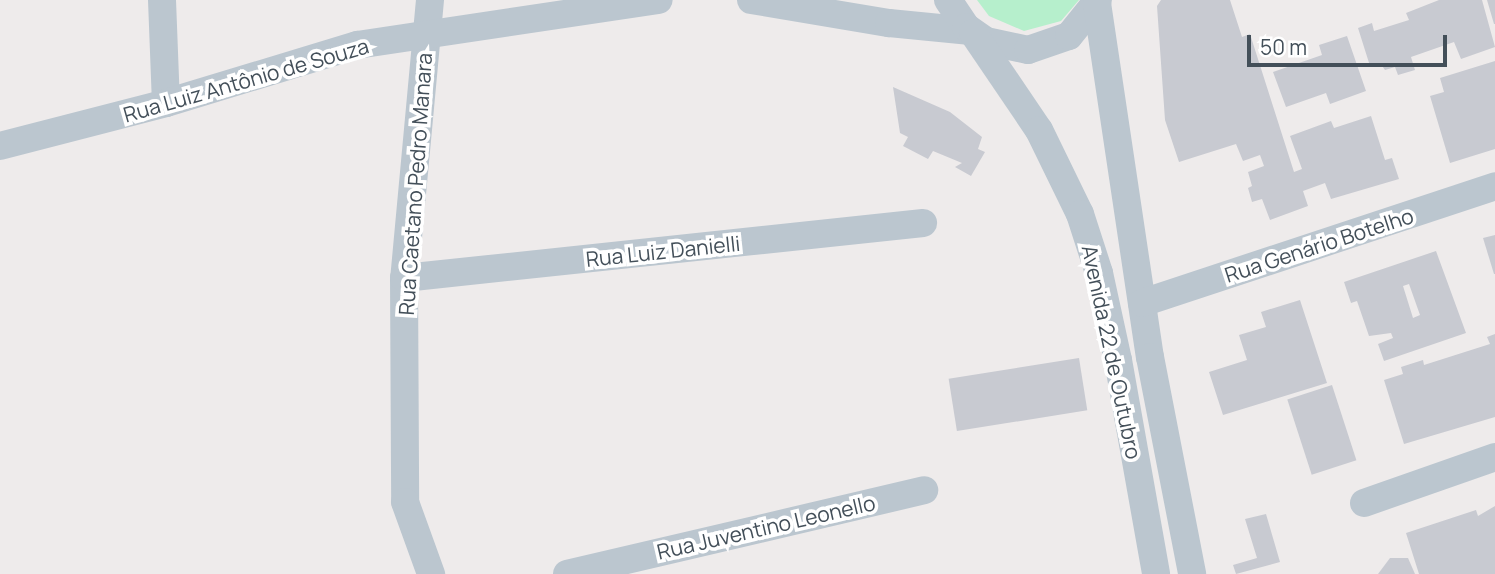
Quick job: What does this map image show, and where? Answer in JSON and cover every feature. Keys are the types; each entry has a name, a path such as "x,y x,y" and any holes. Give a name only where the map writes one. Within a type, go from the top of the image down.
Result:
{"street":[{"path":"162,0 166,103"},
{"name":"Rua Caetano Pedro Manara","path":"430,0 404,278 405,502 430,574"},
{"name":"Rua Luiz Antônio de Souza","path":"0,146 166,103 357,45 659,0"},
{"path":"751,0 908,26 972,32 1013,49 1043,48 1080,27 1098,2"},
{"name":"Avenida 22 de Outubro","path":"948,0 1039,130 1080,214 1099,273 1118,360 1156,574"},
{"name":"Avenida 22 de Outubro","path":"1098,2 1142,303 1192,574"},
{"name":"Rua Genário Botelho","path":"1142,303 1495,186"},
{"name":"Rua Luiz Danielli","path":"404,278 923,223"},
{"path":"1364,503 1495,457"},
{"name":"Rua Juventino Leonello","path":"567,574 925,490"}],"green space":[{"path":"977,0 1079,0 1061,21 1024,31 989,16"}],"building":[{"path":"1161,0 1230,0 1242,37 1250,34 1294,172 1302,169 1290,136 1331,121 1334,128 1371,116 1385,160 1392,158 1399,179 1331,199 1325,183 1303,191 1308,206 1270,220 1262,199 1252,202 1248,188 1252,186 1248,172 1264,166 1260,155 1243,161 1236,144 1179,162 1165,120 1157,6"},
{"path":"1439,0 1482,0 1495,47 1461,59 1454,42 1411,57 1415,70 1398,75 1395,67 1385,70 1380,63 1370,66 1358,28 1372,23 1374,31 1409,20 1406,13"},
{"path":"1487,0 1495,0 1495,24 1494,24"},
{"path":"1347,36 1366,91 1330,104 1326,93 1286,107 1273,72 1322,55 1319,45"},
{"path":"1495,61 1495,149 1450,163 1430,96 1444,92 1440,78"},
{"path":"893,87 950,112 982,137 978,149 985,152 971,176 955,167 962,163 933,151 928,159 903,146 908,137 900,133"},
{"path":"1495,235 1495,274 1494,274 1483,238"},
{"path":"1436,251 1466,333 1384,361 1378,344 1393,338 1391,333 1369,336 1357,301 1351,303 1344,282","holes":["1409,284 1420,315 1413,318 1403,286"]},
{"path":"1300,300 1327,383 1223,415 1209,372 1247,360 1239,335 1266,327 1261,312"},
{"path":"1495,334 1495,417 1404,444 1384,380 1403,374 1401,367 1423,360 1424,365 1490,344 1487,337"},
{"path":"1079,358 1087,410 957,431 949,379"},
{"path":"1332,385 1356,460 1312,475 1287,400"},
{"path":"1495,506 1495,574 1419,574 1406,533 1476,510 1478,516"},
{"path":"1266,514 1280,562 1236,574 1233,565 1257,558 1245,519"},
{"path":"1390,558 1408,558 1415,574 1378,574"}]}
